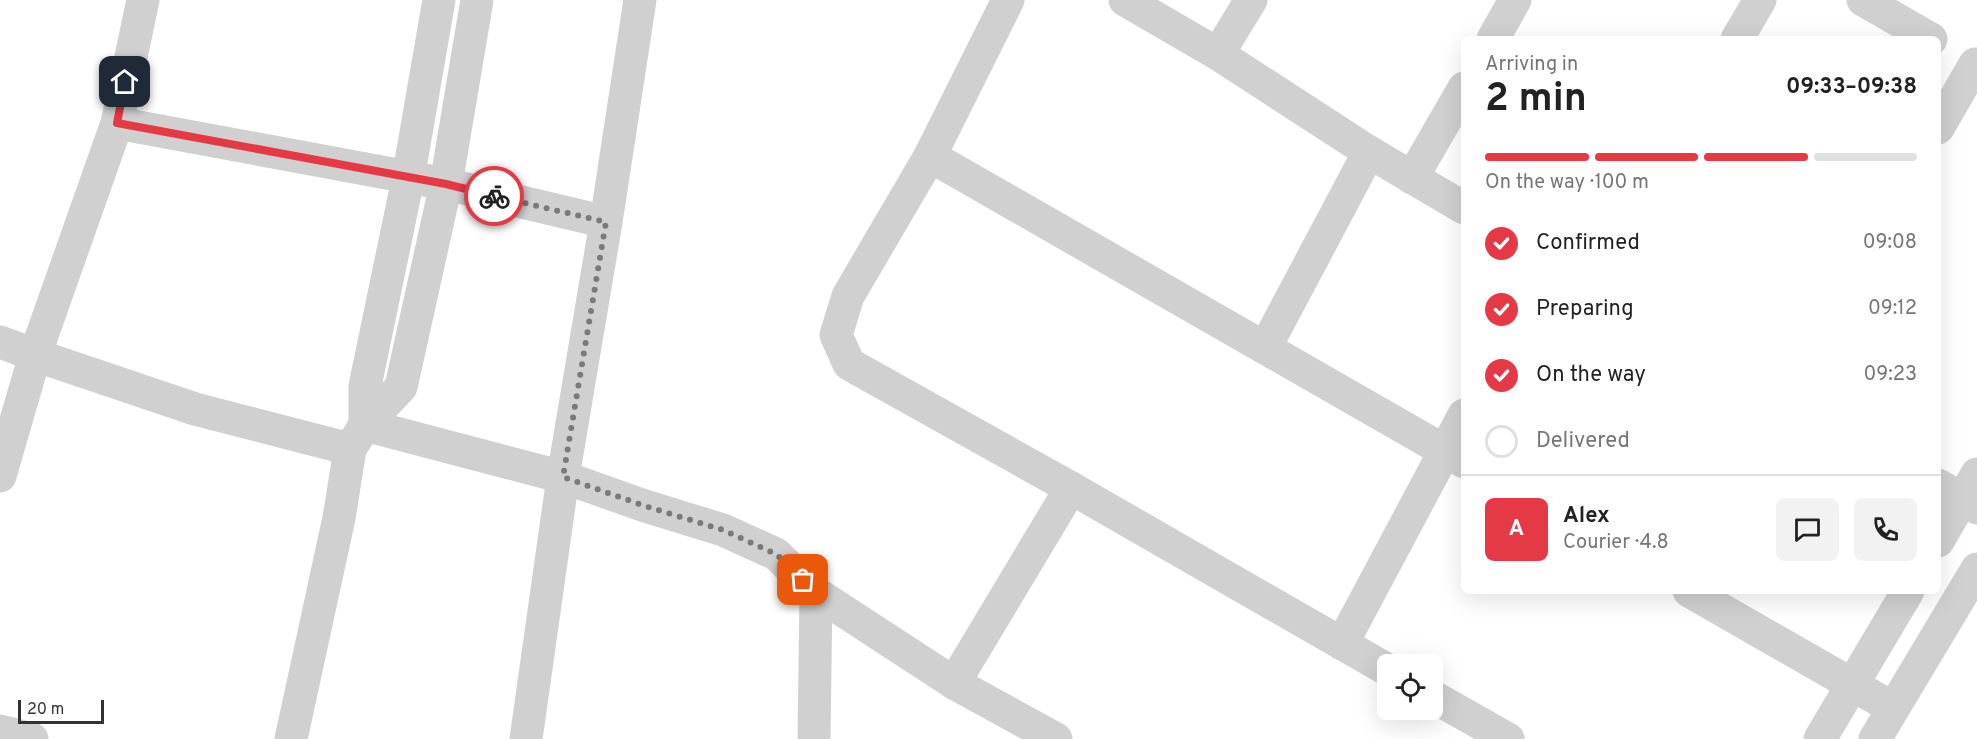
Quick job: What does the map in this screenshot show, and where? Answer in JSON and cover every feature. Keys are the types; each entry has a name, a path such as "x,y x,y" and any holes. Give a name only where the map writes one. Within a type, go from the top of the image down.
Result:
{"street":[{"path":"0,476 34,355 117,123 142,0"},
{"path":"291,739 357,437 364,386 408,179 439,0"},
{"path":"357,437 401,387 446,184 477,0"},
{"path":"526,739 563,477 606,222 640,0"},
{"path":"1008,0 930,156 848,296 836,335 849,364 1377,664"},
{"path":"1125,0 1218,54 1369,152 1461,206"},
{"path":"1218,54 1251,0"},
{"path":"1495,36 1515,0"},
{"path":"1739,36 1760,0"},
{"path":"1863,0 1926,36"},
{"path":"1941,45 1976,65 1941,123"},
{"path":"1412,178 1461,93"},
{"path":"117,123 408,179 446,184 606,222"},
{"path":"1265,348 1369,152"},
{"path":"930,156 1455,456"},
{"path":"0,342 195,409 357,437 563,477 723,530 776,554 816,593 954,683 1056,739"},
{"path":"1342,644 1455,456 1461,429"},
{"path":"954,683 1071,488"},
{"path":"1941,534 1964,492"},
{"path":"1875,739 1977,569"},
{"path":"814,739 816,593"},
{"path":"1694,594 1893,708"},
{"path":"1820,739 1906,594"},
{"path":"1443,702 1508,739"},
{"path":"0,731 32,739"}],"way so far":[{"path":"494,196 606,222 563,477 723,530 776,554 803,580"}],"route":[{"path":"125,82 117,123 408,179 446,184 494,196"}]}
